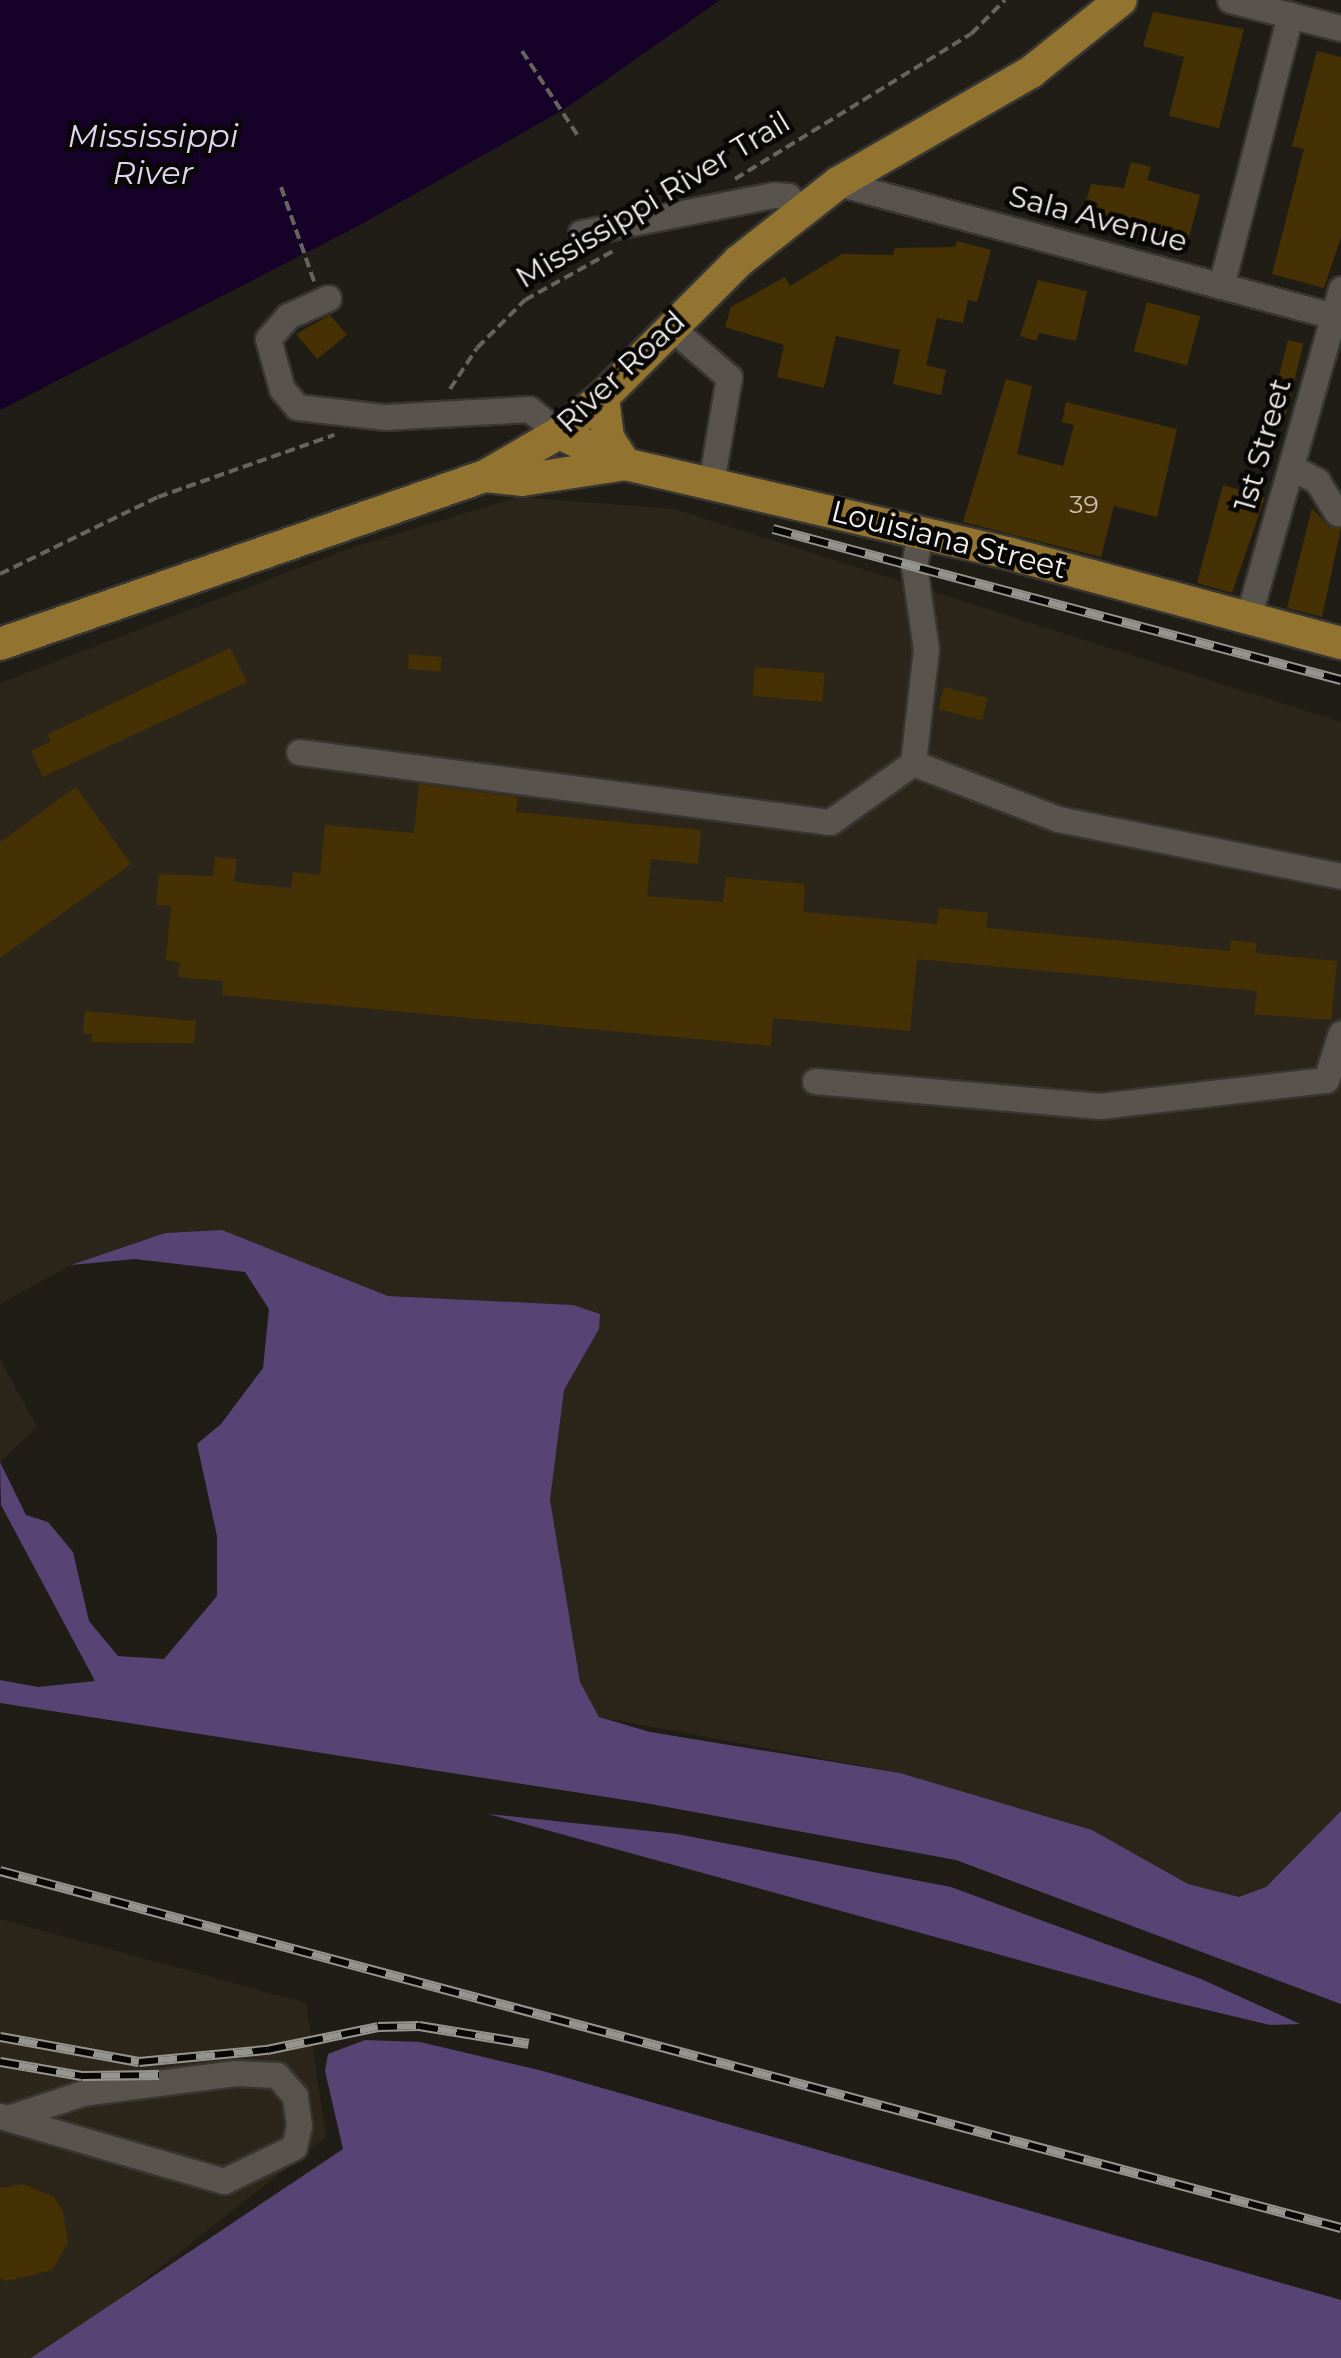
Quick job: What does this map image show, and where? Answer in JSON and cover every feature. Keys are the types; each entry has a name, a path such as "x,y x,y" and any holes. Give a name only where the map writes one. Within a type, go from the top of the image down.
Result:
{"main road":[{"name":"River Road","path":"0,644 485,476 559,432 603,397 669,326 838,183 1031,72 1121,0"},
{"path":"485,476 522,480 624,464 608,438 603,397"},
{"name":"Louisiana Street","path":"559,432 624,464 920,532 1341,643"}],"street":[{"path":"1230,0 1341,28"},
{"path":"1221,286 1290,15"},
{"name":"Sala Avenue","path":"838,183 1338,317"},
{"path":"580,233 772,195 788,196 802,210"},
{"name":"1st Street","path":"1248,618 1338,317 1341,289"},
{"path":"322,293 272,328 269,354 282,389 297,406 385,417 529,409 559,432"},
{"path":"669,326 729,377 711,483"},
{"path":"1291,467 1316,481 1337,513"},
{"path":"299,752 830,822 913,764 926,649 914,566 920,532"},
{"path":"913,764 1058,819 1341,876"},
{"path":"816,1082 1100,1106 1326,1080 1341,1033"},
{"path":"235,2073 277,2075 295,2096 299,2126 294,2147 224,2181 4,2117 83,2093 235,2073"}],"path":[{"name":"Mississippi River Trail","path":"724,185 971,34 1005,0"},
{"path":"522,50 580,139"},
{"path":"282,186 322,293"},
{"name":"Mississippi River Trail","path":"439,396 524,300 625,244"},
{"path":"0,574 158,497 385,417"}],"shaded area":[{"path":"518,497 674,509 1341,722 1341,1811 1266,1887 1239,1897 1188,1884 1092,1830 900,1773 599,1717 580,1682 550,1500 564,1390 599,1329 573,1305 388,1296 222,1230 164,1233 71,1265 0,1304 0,683 348,549"},
{"path":"222,1230 388,1296 573,1305 600,1314 599,1329 564,1390 550,1500 580,1682 599,1717 650,1732 900,1773 1092,1830 1188,1884 1239,1897 1266,1887 1341,1811 1341,2004 956,1860 645,1803 0,1703 0,1680 38,1687 95,1681 1,1505 0,1462 26,1515 48,1522 73,1552 89,1621 118,1656 164,1659 217,1596 217,1536 197,1444 221,1424 263,1368 269,1309 245,1272 135,1259 71,1265 165,1233"},
{"path":"0,1359 37,1427 0,1462"},
{"path":"488,1814 677,1834 951,1887 1201,1979 1300,2024 1270,2025 1161,1999"},
{"path":"0,1919 306,2003 326,2137 45,2358 0,2358"},
{"path":"365,2040 420,2042 543,2071 1341,2300 1341,2358 31,2358 343,2149 325,2071 328,2054"}],"water":[{"name":"Mississippi River","path":"0,0 720,0 563,110 358,226 0,410"}],"building":[{"path":"1153,12 1244,29 1219,128 1169,116 1184,57 1143,46"},
{"path":"1317,51 1341,57 1341,237 1324,288 1272,274 1304,149 1292,146"},
{"path":"1131,162 1151,167 1147,180 1200,195 1187,245 1083,212 1091,184 1124,188"},
{"path":"957,241 991,250 977,302 968,300 963,323 937,318 926,365 946,370 941,395 893,384 900,350 836,336 824,388 777,377 784,345 725,327 731,307 785,277 790,286 842,254 893,255 895,248 955,247"},
{"path":"1038,280 1087,291 1076,341 1039,333 1036,341 1020,336"},
{"path":"1147,302 1200,316 1187,365 1134,351"},
{"path":"330,315 347,335 317,359 296,334"},
{"path":"1288,340 1304,344 1283,426 1267,422"},
{"path":"1006,379 1032,386 1017,454 1063,466 1074,425 1062,422 1066,402 1177,429 1157,517 1114,506 1101,557 963,522"},
{"path":"1223,485 1265,497 1232,593 1197,583"},
{"path":"1312,508 1329,527 1341,528 1322,617 1287,608"},
{"path":"230,648 247,682 43,777 31,751 51,741 48,734"},
{"path":"409,654 442,657 441,672 408,669"},
{"path":"755,667 825,673 822,702 752,696"},
{"path":"944,687 988,698 982,720 938,709"},
{"path":"419,784 518,797 516,812 701,830 698,864 651,859 647,896 723,902 726,877 805,884 803,912 937,924 939,908 988,913 986,928 1230,951 1231,940 1257,943 1255,953 1337,961 1331,1020 1254,1014 1257,991 917,959 910,1031 773,1018 771,1046 222,995 223,981 178,977 180,962 166,960 171,906 156,905 159,874 213,876 215,857 237,859 234,882 291,888 293,872 320,875 325,825 414,833"},
{"path":"76,787 131,864 0,958 0,842"},
{"path":"85,1011 196,1021 194,1043 91,1042 92,1034 83,1034"},
{"path":"23,2184 54,2197 63,2211 68,2243 52,2270 7,2281 0,2278 0,2188"}],"railway":[{"path":"773,529 1341,680"},
{"path":"0,1871 1341,2228"},
{"path":"0,2037 139,2062 267,2050 378,2027 419,2026 529,2044"},
{"path":"0,2062 82,2076 159,2075"}]}
